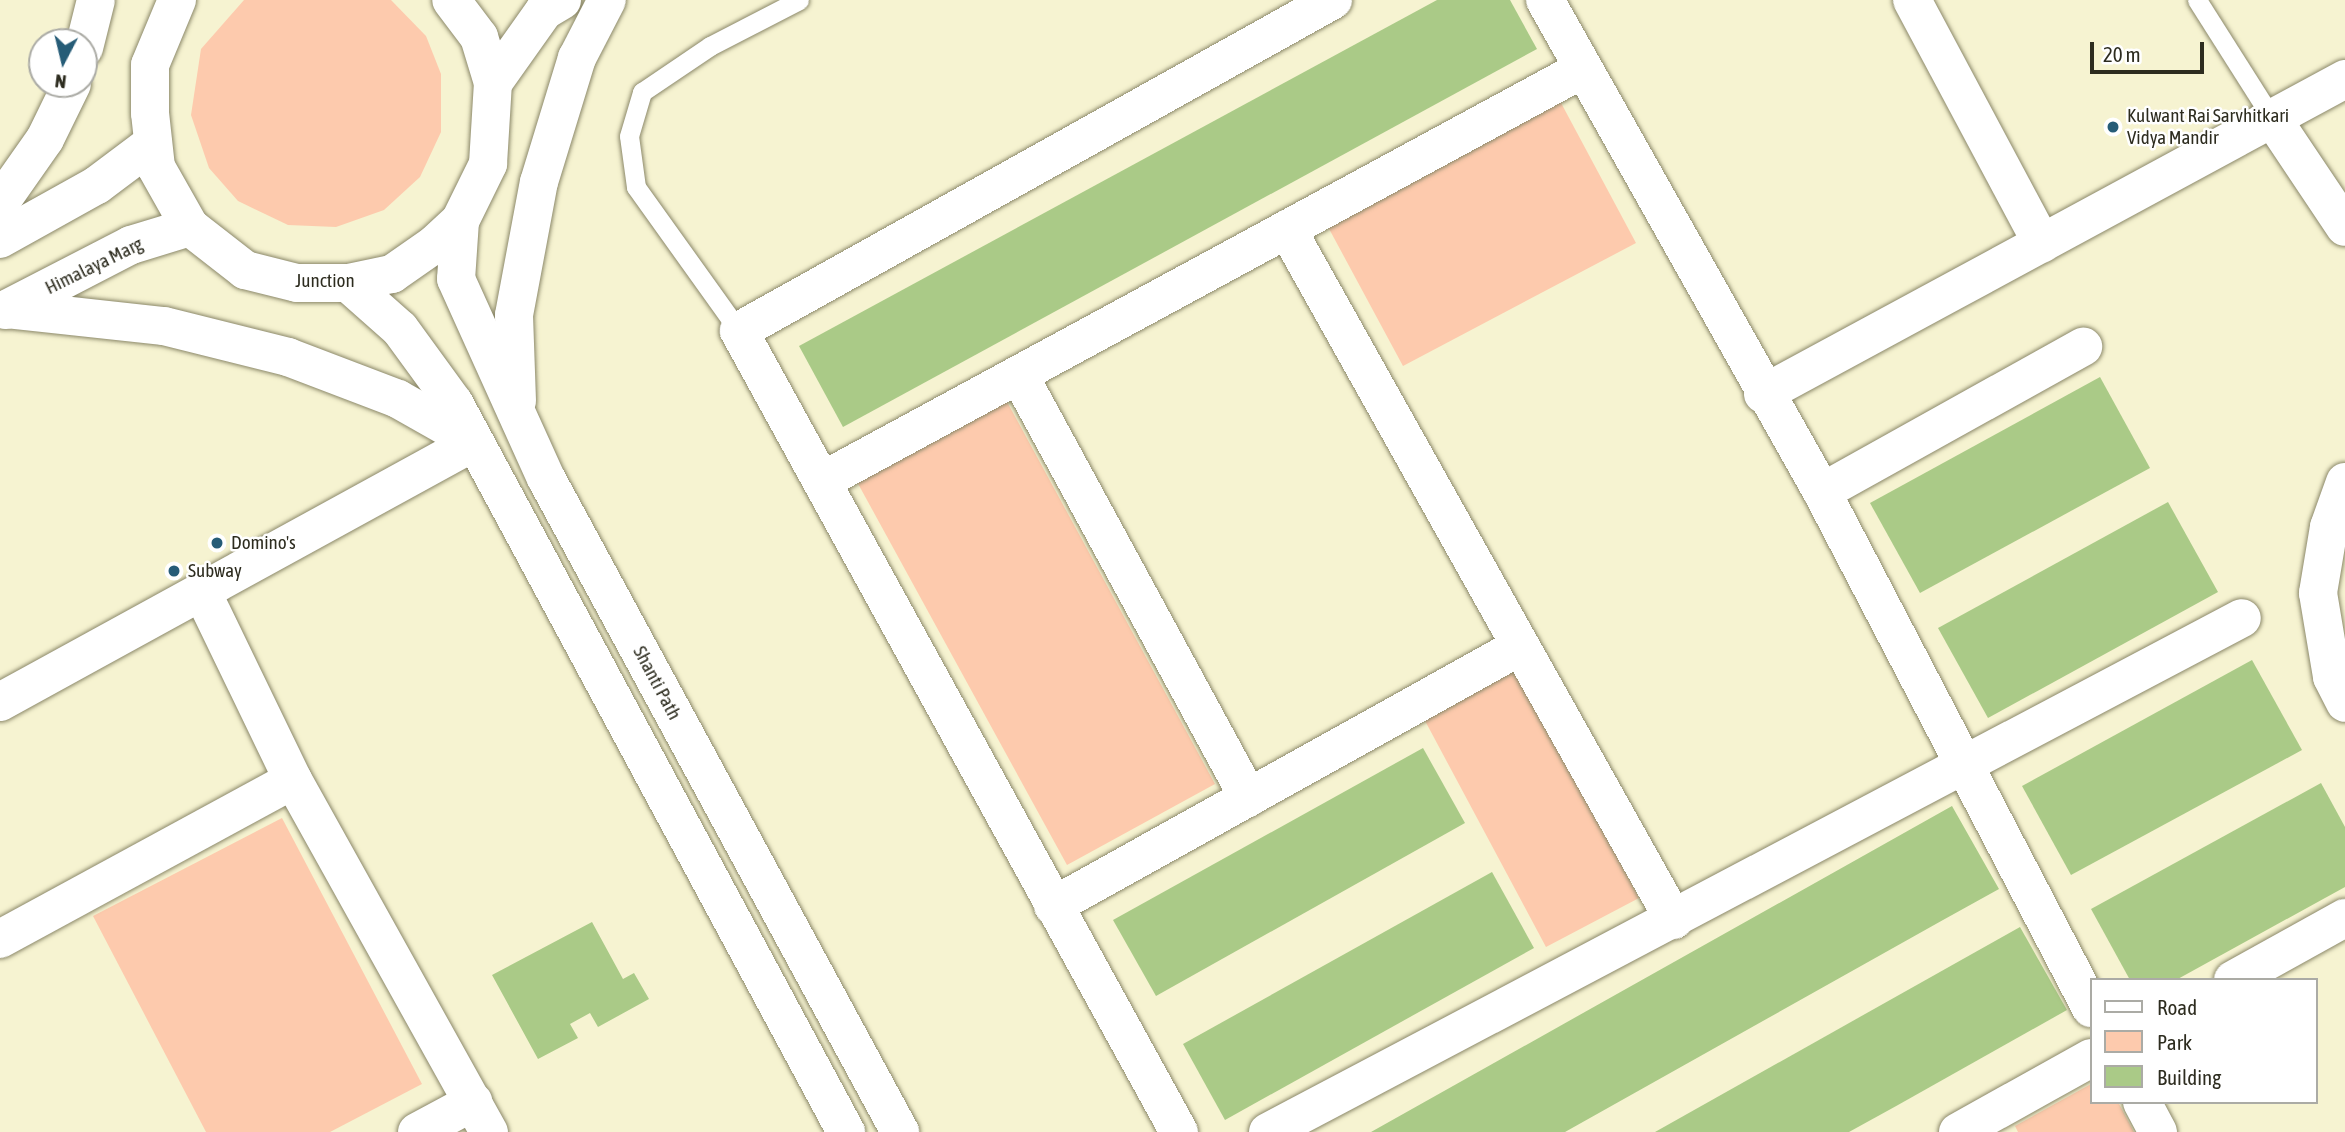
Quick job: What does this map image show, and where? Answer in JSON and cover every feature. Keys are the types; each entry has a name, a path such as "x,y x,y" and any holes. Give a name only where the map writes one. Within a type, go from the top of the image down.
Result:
{"street":[{"path":"89,28 96,0"},
{"name":"Junction","path":"170,5 150,65 153,143 156,167 190,227 245,270 297,283 348,283 392,274 460,221 488,164 492,83 479,37 451,0"},
{"path":"492,83 544,11 562,0"},
{"path":"517,417 514,315 540,182 577,58 607,0"},
{"path":"1179,1132 739,331 1332,0"},
{"path":"1545,0 1763,394 1822,492 1968,767 2090,1006"},
{"path":"1912,0 2042,243"},
{"path":"822,481 1583,69"},
{"path":"1763,394 2345,79"},
{"path":"0,203 45,139 65,98"},
{"path":"2272,118 2345,227"},
{"path":"0,239 97,185 153,143"},
{"name":"Shanti Path","path":"460,221 456,279 517,417 900,1132"},
{"name":"Himalaya Marg","path":"4,311 131,244 190,227"},
{"path":"1287,229 1674,920"},
{"path":"348,283 400,329 474,442 846,1132"},
{"path":"4,311 164,326 288,356 398,399 474,442"},
{"path":"1822,492 2083,347"},
{"path":"1019,375 1249,797"},
{"path":"0,702 203,594 474,442"},
{"path":"2345,482 2329,527 2318,593 2332,677 2345,703"},
{"path":"203,594 293,780 481,1117 417,1132"},
{"path":"1268,1132 1968,767 2242,618"},
{"path":"1053,906 1519,647"},
{"path":"0,939 293,780"},
{"path":"2237,978 2345,918"},
{"path":"1958,1132 2090,1059"},
{"path":"2143,1104 2158,1132"}],"lane":[{"path":"739,331 636,187 629,136 642,92 710,46 799,0"},
{"path":"2197,0 2272,118"}],"green space":[{"path":"244,0 391,0 426,36 441,74 441,132 420,177 384,210 336,227 288,225 238,201 209,168 191,115 201,49"},
{"path":"1560,101 1636,243 1403,366 1327,225"},
{"path":"1006,400 1215,784 1067,865 856,480"},
{"path":"1516,668 1639,898 1546,947 1423,717"},
{"path":"282,818 422,1084 330,1132 206,1132 93,916"},
{"path":"2090,1085 2090,1104 2119,1104 2134,1132 2018,1132 2015,1126"}],"building":[{"path":"1437,0 1510,0 1537,49 843,427 799,346"},
{"path":"2100,377 2150,468 1920,593 1870,503"},
{"path":"2168,502 2218,592 1988,718 1938,628"},
{"path":"2252,660 2302,750 2071,875 2022,786"},
{"path":"1423,748 1465,823 1156,996 1113,920"},
{"path":"2321,783 2345,827 2345,887 2180,978 2129,978 2091,909"},
{"path":"1952,806 1999,889 1565,1132 1371,1132"},
{"path":"1492,872 1534,948 1225,1120 1183,1044"},
{"path":"592,922 623,979 634,973 649,999 598,1027 590,1013 570,1024 578,1038 538,1059 492,975"},
{"path":"2020,927 2067,1010 1898,1105 1849,1132 1655,1132"}],"place":[{"name":"Kulwant Rai Sarvhitkari Vidya Mandir","path":"2113,127"},
{"name":"Domino's","path":"217,543"},
{"name":"Subway","path":"174,571"}]}
